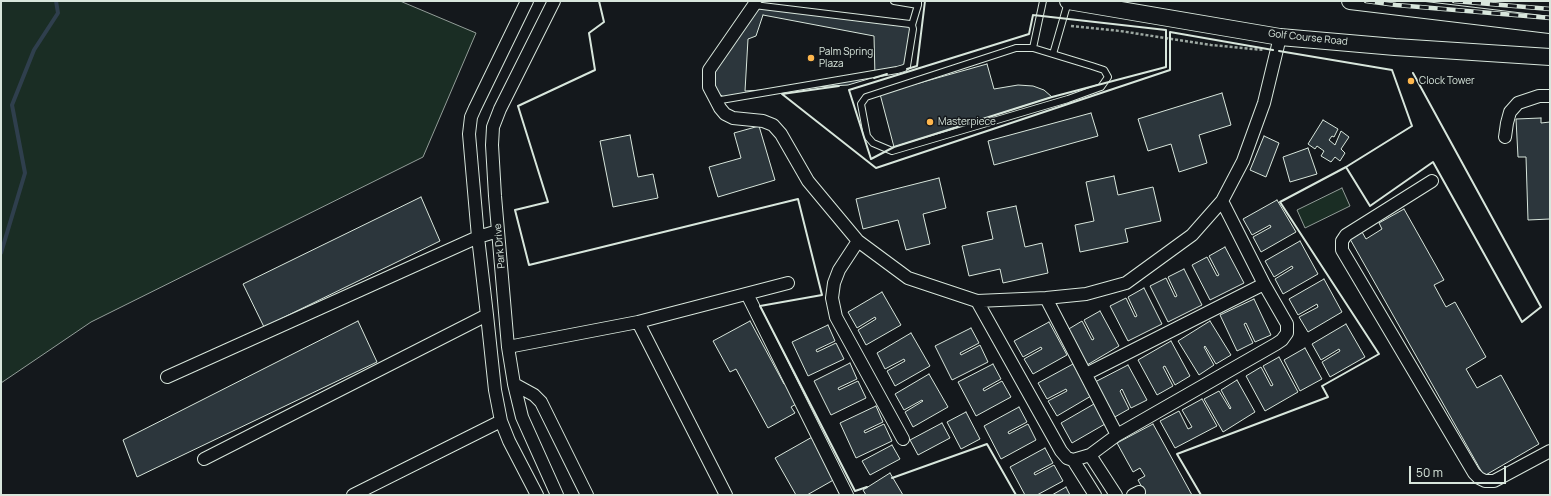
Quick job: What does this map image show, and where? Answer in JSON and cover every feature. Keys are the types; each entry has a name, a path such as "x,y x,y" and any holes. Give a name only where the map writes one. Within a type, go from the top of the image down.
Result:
{"street":[{"name":"Park Drive","path":"527,1 471,117 469,134 478,237 495,390 501,421 509,441 536,495"},
{"name":"Park Drive","path":"554,1 500,109 493,127 492,145 508,347 514,384 522,417 557,495"},
{"name":"Golf Course Road","path":"1068,1 1278,44 1403,47 1550,57"},
{"path":"1350,1 1550,25"},
{"path":"755,3 710,70 709,88 720,108 733,118 763,121 773,125 781,134 808,181 858,241 908,278 977,301 1046,298 1086,294 1126,283 1192,235 1222,201 1243,161 1264,103 1278,44"},
{"path":"1505,137 1510,112 1518,103 1539,96 1550,96"},
{"path":"1432,181 1346,235 1342,241 1342,250 1474,473 1479,478 1485,481 1494,481 1550,451"},
{"path":"977,301 1061,451 1067,458 1073,460 1090,455 1117,435 1282,340 1287,333 1286,324 1222,201"},
{"path":"167,377 478,237 498,231"},
{"path":"858,241 839,270 834,283 832,298 833,304 836,317 903,439"},
{"path":"508,347 638,322 788,283"},
{"path":"1086,374 1264,284"},
{"path":"747,294 847,495"},
{"path":"1046,298 1117,435"},
{"path":"204,459 487,315"},
{"path":"638,322 726,495"},
{"path":"514,384 534,395 541,402 587,495"},
{"path":"353,495 501,421"},
{"path":"1090,455 1116,495"},
{"path":"1073,460 1095,495"}],"lane":[{"path":"715,101 904,68 908,63 913,29 912,25 918,3 894,1"},
{"path":"1033,48 1043,1"},
{"path":"1053,54 1068,1"},
{"path":"755,3 912,25"},
{"path":"1016,48 1033,48 1053,54 1104,70 1108,76 1101,87 1068,99 892,151 873,142 867,136 861,104 866,97 1016,48"}],"path":[{"path":"1061,25 1120,31 1211,45 1278,44"}],"green space":[{"path":"1,1 400,1 476,33 423,157 91,322 1,383"},
{"path":"1342,188 1350,206 1305,228 1297,210"}],"building":[{"path":"752,7 912,27 907,66 727,99 711,89 710,70"},
{"name":"Palm Spring Plaza","path":"763,15 874,36 875,77 848,85 745,91 748,39 756,36"},
{"name":"Masterpiece","path":"987,64 994,89 1018,85 1033,86 1044,90 1052,97 894,147 880,94"},
{"path":"1222,93 1231,125 1199,135 1207,163 1179,172 1171,144 1148,151 1138,119"},
{"path":"1091,113 1098,136 994,165 988,141"},
{"path":"1541,118 1541,123 1550,122 1550,219 1528,220 1526,157 1518,157 1516,119"},
{"path":"1323,120 1338,129 1334,137 1332,136 1329,140 1335,145 1341,131 1349,137 1341,149 1345,153 1340,161 1335,157 1331,162 1321,156 1324,151 1317,146 1315,149 1308,144"},
{"path":"759,126 775,180 718,197 709,167 741,158 734,133"},
{"path":"630,135 638,177 653,174 658,198 613,207 600,141"},
{"path":"1264,136 1279,143 1266,177 1250,170"},
{"path":"1308,148 1317,174 1290,182 1283,157"},
{"path":"1114,176 1118,195 1153,187 1161,221 1125,229 1128,242 1080,252 1075,225 1094,221 1086,182"},
{"path":"939,178 946,208 923,214 930,244 906,250 898,220 863,229 856,199"},
{"path":"421,197 440,241 264,327 243,284"},
{"path":"1277,200 1296,232 1261,252 1253,237 1271,227 1270,225 1252,235 1243,219"},
{"path":"1016,206 1025,247 1042,243 1048,273 1003,283 1000,269 969,276 962,246 993,239 987,212"},
{"path":"1404,209 1444,280 1434,285 1446,307 1455,302 1486,357 1466,369 1477,388 1501,375 1539,444 1484,476 1350,239 1362,232 1366,239 1382,229 1379,223"},
{"path":"1300,241 1318,274 1283,294 1275,279 1293,268 1292,266 1274,277 1265,261"},
{"path":"1225,247 1244,283 1210,300 1192,265 1207,257 1217,276 1219,275 1209,256"},
{"path":"1184,269 1202,305 1168,322 1150,286 1166,278 1175,297 1177,296 1168,277"},
{"path":"1324,279 1342,312 1308,332 1299,317 1318,307 1317,304 1298,315 1289,299"},
{"path":"1144,288 1162,324 1128,341 1110,306 1126,298 1135,317 1137,316 1128,297"},
{"path":"882,292 901,325 866,345 858,330 876,319 875,317 857,328 848,312"},
{"path":"1254,299 1271,335 1255,342 1246,323 1244,324 1253,343 1237,351 1220,315"},
{"path":"1100,311 1119,346 1087,365 1067,330 1082,321 1092,340 1094,339 1084,320"},
{"path":"358,321 377,362 137,477 123,440"},
{"path":"750,321 784,384 787,383 798,403 791,407 795,413 768,428 736,369 730,372 713,341"},
{"path":"1210,321 1231,355 1216,364 1205,346 1204,347 1214,365 1199,375 1178,341"},
{"path":"1049,322 1067,355 1033,374 1024,359 1042,349 1041,347 1023,357 1014,341"},
{"path":"1346,324 1365,357 1330,377 1322,362 1340,351 1339,349 1321,360 1312,344"},
{"path":"828,325 835,341 816,350 817,352 836,343 844,359 808,376 792,342"},
{"path":"971,328 979,343 960,353 961,355 980,345 988,362 952,380 935,346"},
{"path":"911,333 930,366 895,386 887,371 905,361 904,359 885,369 877,353"},
{"path":"1171,341 1190,376 1175,385 1165,366 1163,367 1173,386 1157,395 1138,360"},
{"path":"1305,348 1322,379 1300,391 1284,360"},
{"path":"1279,357 1298,392 1265,411 1246,376 1261,367 1271,386 1273,385 1263,366"},
{"path":"850,363 857,379 838,388 839,390 858,381 866,398 831,415 814,381"},
{"path":"993,364 1001,379 983,389 984,391 1002,381 1011,397 976,416 958,382"},
{"path":"1073,364 1091,396 1057,416 1048,401 1067,391 1066,389 1047,399 1038,383"},
{"path":"1128,365 1147,400 1131,408 1122,389 1120,391 1129,409 1113,418 1095,382"},
{"path":"929,374 948,407 913,427 905,412 923,401 922,400 904,410 895,394"},
{"path":"1237,380 1255,412 1223,432 1204,399 1219,391 1230,409 1231,408 1221,390"},
{"path":"1202,399 1217,426 1175,448 1160,421 1179,411 1188,429 1192,427 1182,410"},
{"path":"1094,404 1105,424 1072,443 1061,423"},
{"path":"876,406 883,422 864,431 865,433 884,424 892,441 856,458 840,423"},
{"path":"1019,407 1027,422 1008,432 1009,434 1028,424 1036,440 1001,459 984,426"},
{"path":"966,412 980,439 961,449 947,422"},
{"path":"942,423 950,438 918,455 910,440"},
{"path":"1153,424 1192,495 1146,495 1138,480 1145,476 1140,468 1133,472 1117,443"},
{"path":"814,436 837,478 807,495 796,495 775,458"},
{"path":"892,445 900,459 870,475 862,461"},
{"path":"1045,448 1053,463 1034,473 1035,475 1054,465 1063,481 1037,495 1025,495 1010,467"},
{"path":"890,473 903,495 866,495 863,490"},
{"path":"1066,487 1070,495 1052,495"}],"waterway":[{"path":"1,253 25,173 12,105 34,50 58,13 56,1"}],"railway":[{"path":"1366,1 1396,5 1550,18"},
{"path":"1454,1 1550,9"}],"wall":[{"path":"599,1 604,22 589,33 595,70 518,106 548,202 515,210 529,265 798,199 822,295 760,306 855,491 867,487"},
{"path":"907,69 917,66 925,1"},
{"path":"1033,15 1166,30 1166,67 1052,97 894,147 871,159 849,90 1029,34 1033,15"},
{"path":"839,86 782,94 876,168 1170,70 1170,32 1273,50"},
{"path":"1201,495 1177,454 1328,397 1322,386 1379,354 1280,202 1346,167 1412,126 1392,70 1279,51"},
{"path":"1346,167 1370,206 1433,162 1522,322 1541,307 1413,73"},
{"path":"874,78 887,74"},
{"path":"892,478 987,444 1016,495"}],"place":[{"name":"Palm Spring Plaza","path":"811,58"},
{"name":"Clock Tower","path":"1411,81"},
{"name":"Masterpiece","path":"930,122"}]}
